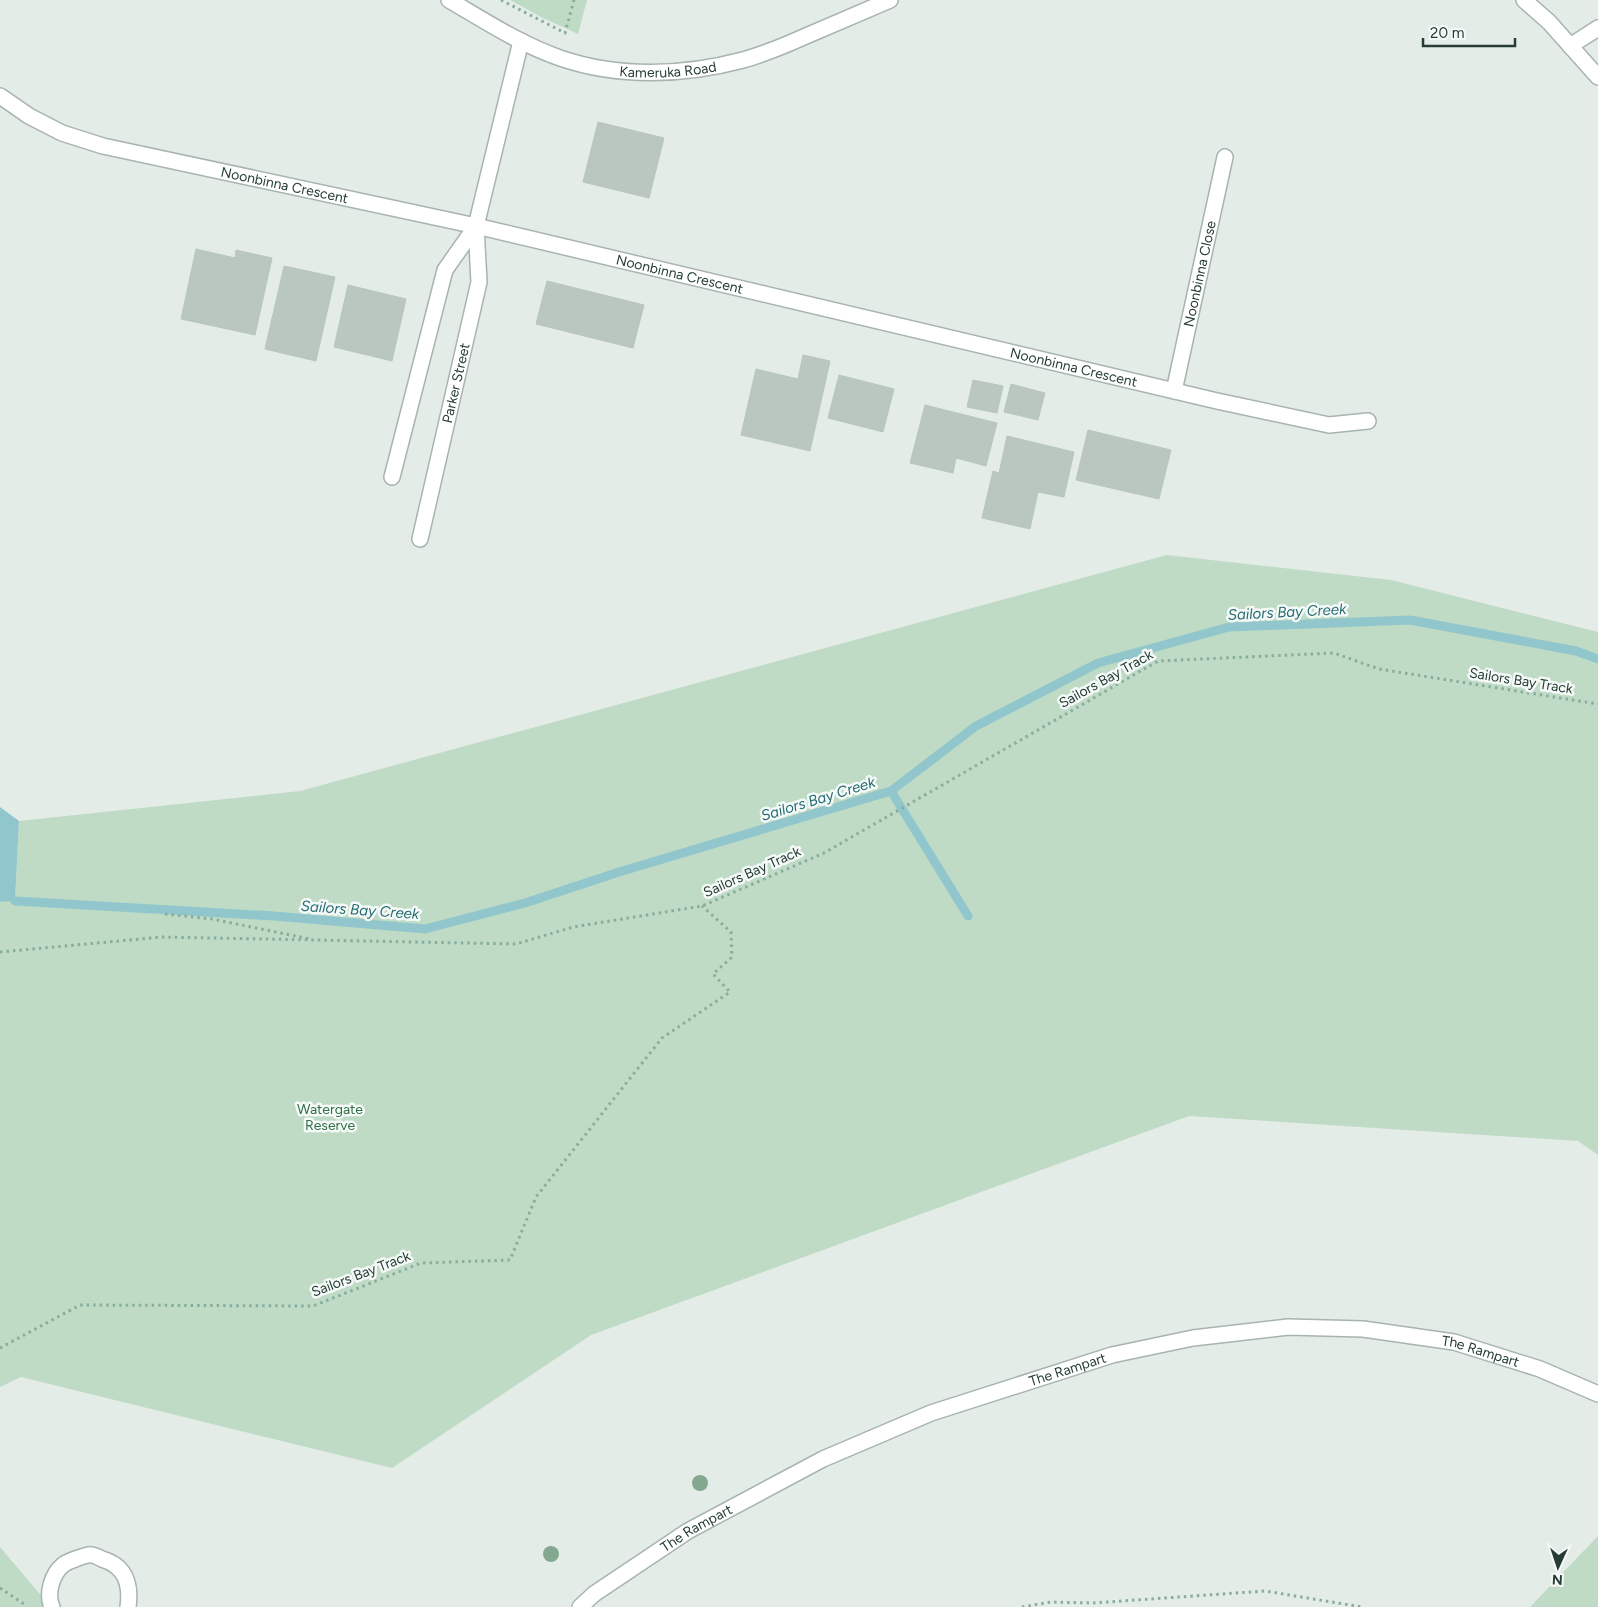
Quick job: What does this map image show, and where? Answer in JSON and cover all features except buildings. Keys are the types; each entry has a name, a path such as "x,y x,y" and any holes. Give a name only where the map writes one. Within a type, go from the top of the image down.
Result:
{"street":[{"name":"Kameruka Road","path":"449,0 521,41 567,60 626,72 705,69 744,60 890,0"},
{"path":"1524,0 1549,22 1598,77"},
{"path":"1570,46 1598,28"},
{"name":"Parker Street","path":"420,539 480,282 476,226 521,41"},
{"name":"Noonbinna Crescent","path":"0,96 29,116 62,133 103,146 476,226 1174,391 1329,425 1368,421"},
{"name":"Noonbinna Close","path":"1174,391 1225,157"},
{"name":"Parker Street","path":"392,477 445,270 476,226"},
{"name":"The Rampart","path":"580,1607 594,1594 688,1531 823,1459 931,1413 1112,1355 1193,1338 1288,1327 1363,1329 1454,1342 1540,1369 1598,1394"},
{"path":"50,1604 51,1583 63,1565 89,1554 113,1562 127,1579 130,1592 128,1607"}],"path":[{"path":"501,0 565,33 574,0"},
{"name":"Sailors Bay Track","path":"0,1348 80,1305 313,1306 421,1263 510,1260 536,1197 662,1038 730,992 712,974 732,957 731,932 702,906 824,853 1158,661 1334,654 1379,669 1598,704"},
{"path":"0,952 162,937 516,944 573,927 702,906"},
{"path":"166,914 212,919 318,940"},
{"path":"0,1588 27,1606 50,1604"},
{"path":"1022,1607 1051,1602 1092,1603 1265,1592 1362,1607"}],"green space":[{"path":"510,0 587,0 578,34"},
{"name":"Watergate Reserve","path":"1167,555 1391,580 1598,632 1598,1155 1578,1141 1189,1116 591,1335 392,1468 21,1377 0,1387 0,902 15,900 19,821 300,791"},
{"path":"1598,1536 1598,1607 1530,1607"},
{"path":"0,1547 44,1599 45,1607 0,1607"}],"water":[{"path":"0,807 19,821 15,901 0,902"}],"waterway":[{"name":"Sailors Bay Creek","path":"15,901 274,916 425,929 525,903 619,872 891,791 976,726 1098,663 1229,627 1410,620 1576,651 1598,659"},
{"path":"891,791 968,916"}]}
